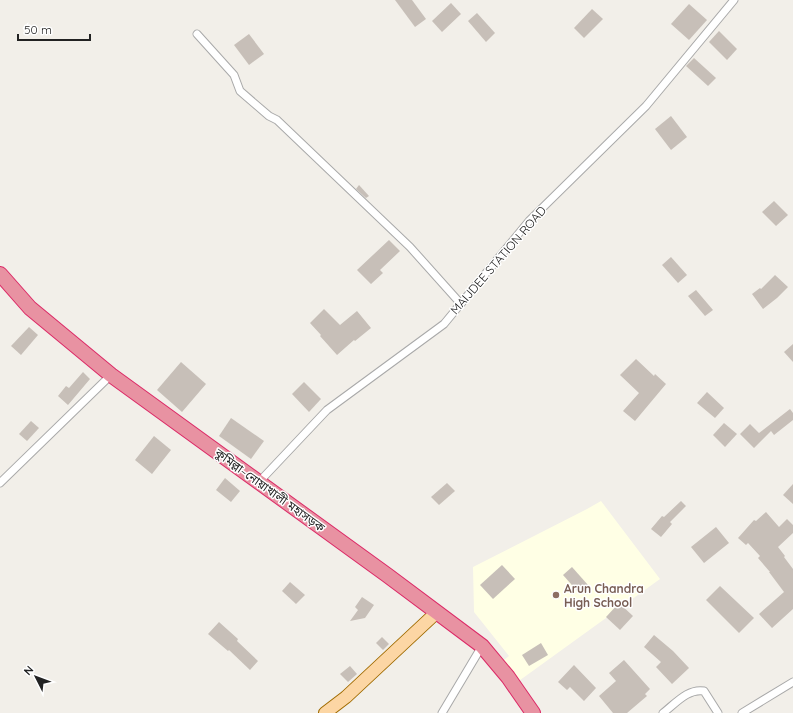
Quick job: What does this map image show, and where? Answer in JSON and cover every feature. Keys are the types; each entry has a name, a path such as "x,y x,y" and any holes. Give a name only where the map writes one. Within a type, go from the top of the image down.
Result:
{"highway":[{"name":"কুমিল্লা–নোয়াখালী মহাসড়ক","path":"0,274 30,308 111,375 482,646 508,677 533,713"}],"main road":[{"path":"325,713 346,697 437,612"}],"street":[{"name":"MAIJDEE STATION ROAD","path":"259,482 327,410 444,324 528,222 646,106 734,0"},
{"path":"197,34 234,75 240,92 269,116 277,120 410,247 460,304"},
{"path":"0,483 111,375"},
{"path":"442,713 482,646"},
{"path":"742,713 793,682"},
{"path":"663,713 691,692 698,690 704,691 718,713"}],"shaded area":[{"name":"Arun Chandra High School","path":"601,501 660,579 516,683 499,664 509,656 474,612 473,567"}],"building":[{"path":"395,0 412,0 426,19 415,27"},
{"path":"451,3 461,14 442,32 432,21"},
{"path":"689,4 707,20 689,40 671,24"},
{"path":"592,9 603,19 584,38 574,28"},
{"path":"477,13 495,33 486,42 468,21"},
{"path":"719,31 737,49 727,60 709,42"},
{"path":"249,34 264,54 249,65 234,45"},
{"path":"694,58 716,78 708,86 686,66"},
{"path":"671,116 687,137 671,150 655,129"},
{"path":"359,185 369,196 366,198 356,189"},
{"path":"774,201 788,215 776,226 762,212"},
{"path":"389,240 400,251 380,270 383,273 371,284 357,270"},
{"path":"671,257 687,275 678,283 662,265"},
{"path":"775,275 788,287 763,309 752,294 760,288 761,289"},
{"path":"696,290 713,310 705,316 688,296"},
{"path":"324,309 340,325 357,311 371,328 337,355 310,323"},
{"path":"29,327 38,335 21,355 11,346"},
{"path":"793,344 793,362 784,352"},
{"path":"636,359 654,376 655,374 666,384 635,421 623,411 639,393 620,375"},
{"path":"181,362 206,384 182,412 157,390"},
{"path":"83,372 90,379 68,405 58,396 66,386 69,388"},
{"path":"304,382 321,399 309,412 292,394"},
{"path":"707,392 724,408 715,418 697,403"},
{"path":"790,409 793,413 793,420 774,435 771,431 754,448 740,434 750,424 759,433"},
{"path":"231,418 264,441 251,459 219,436"},
{"path":"31,421 39,428 27,441 19,434"},
{"path":"724,423 737,434 725,447 713,435"},
{"path":"154,436 171,450 152,474 135,460"},
{"path":"225,478 240,491 231,502 216,490"},
{"path":"447,483 455,491 439,505 431,497"},
{"path":"793,484 793,504 783,495"},
{"path":"681,501 686,506 670,522 672,524 661,537 651,529 662,516 664,517"},
{"path":"766,512 779,527 787,519 793,525 793,533 778,547 793,569 793,609 772,628 759,614 784,592 758,558 760,556 748,543 746,545 738,538 754,520 756,521"},
{"path":"716,527 729,543 704,563 691,547"},
{"path":"502,565 515,579 493,599 480,585"},
{"path":"572,567 588,585 579,593 563,575"},
{"path":"290,582 305,595 296,604 282,591"},
{"path":"720,586 754,618 739,633 706,600"},
{"path":"362,597 374,605 365,618 350,621 358,610 355,607"},
{"path":"619,603 633,616 620,630 606,617"},
{"path":"219,622 238,639 237,641 258,661 250,670 229,650 228,651 208,634"},
{"path":"654,635 673,651 689,668 672,684 656,667 661,662 644,647"},
{"path":"382,637 389,644 383,650 376,643"},
{"path":"541,643 548,655 529,666 522,655"},
{"path":"624,660 650,689 645,694 647,696 627,713 613,713 599,696 616,681 609,673"},
{"path":"574,665 596,688 584,701 570,687 567,690 558,682"},
{"path":"350,666 357,674 348,682 340,674"}],"place":[{"name":"Arun Chandra High School","path":"556,595"}]}
